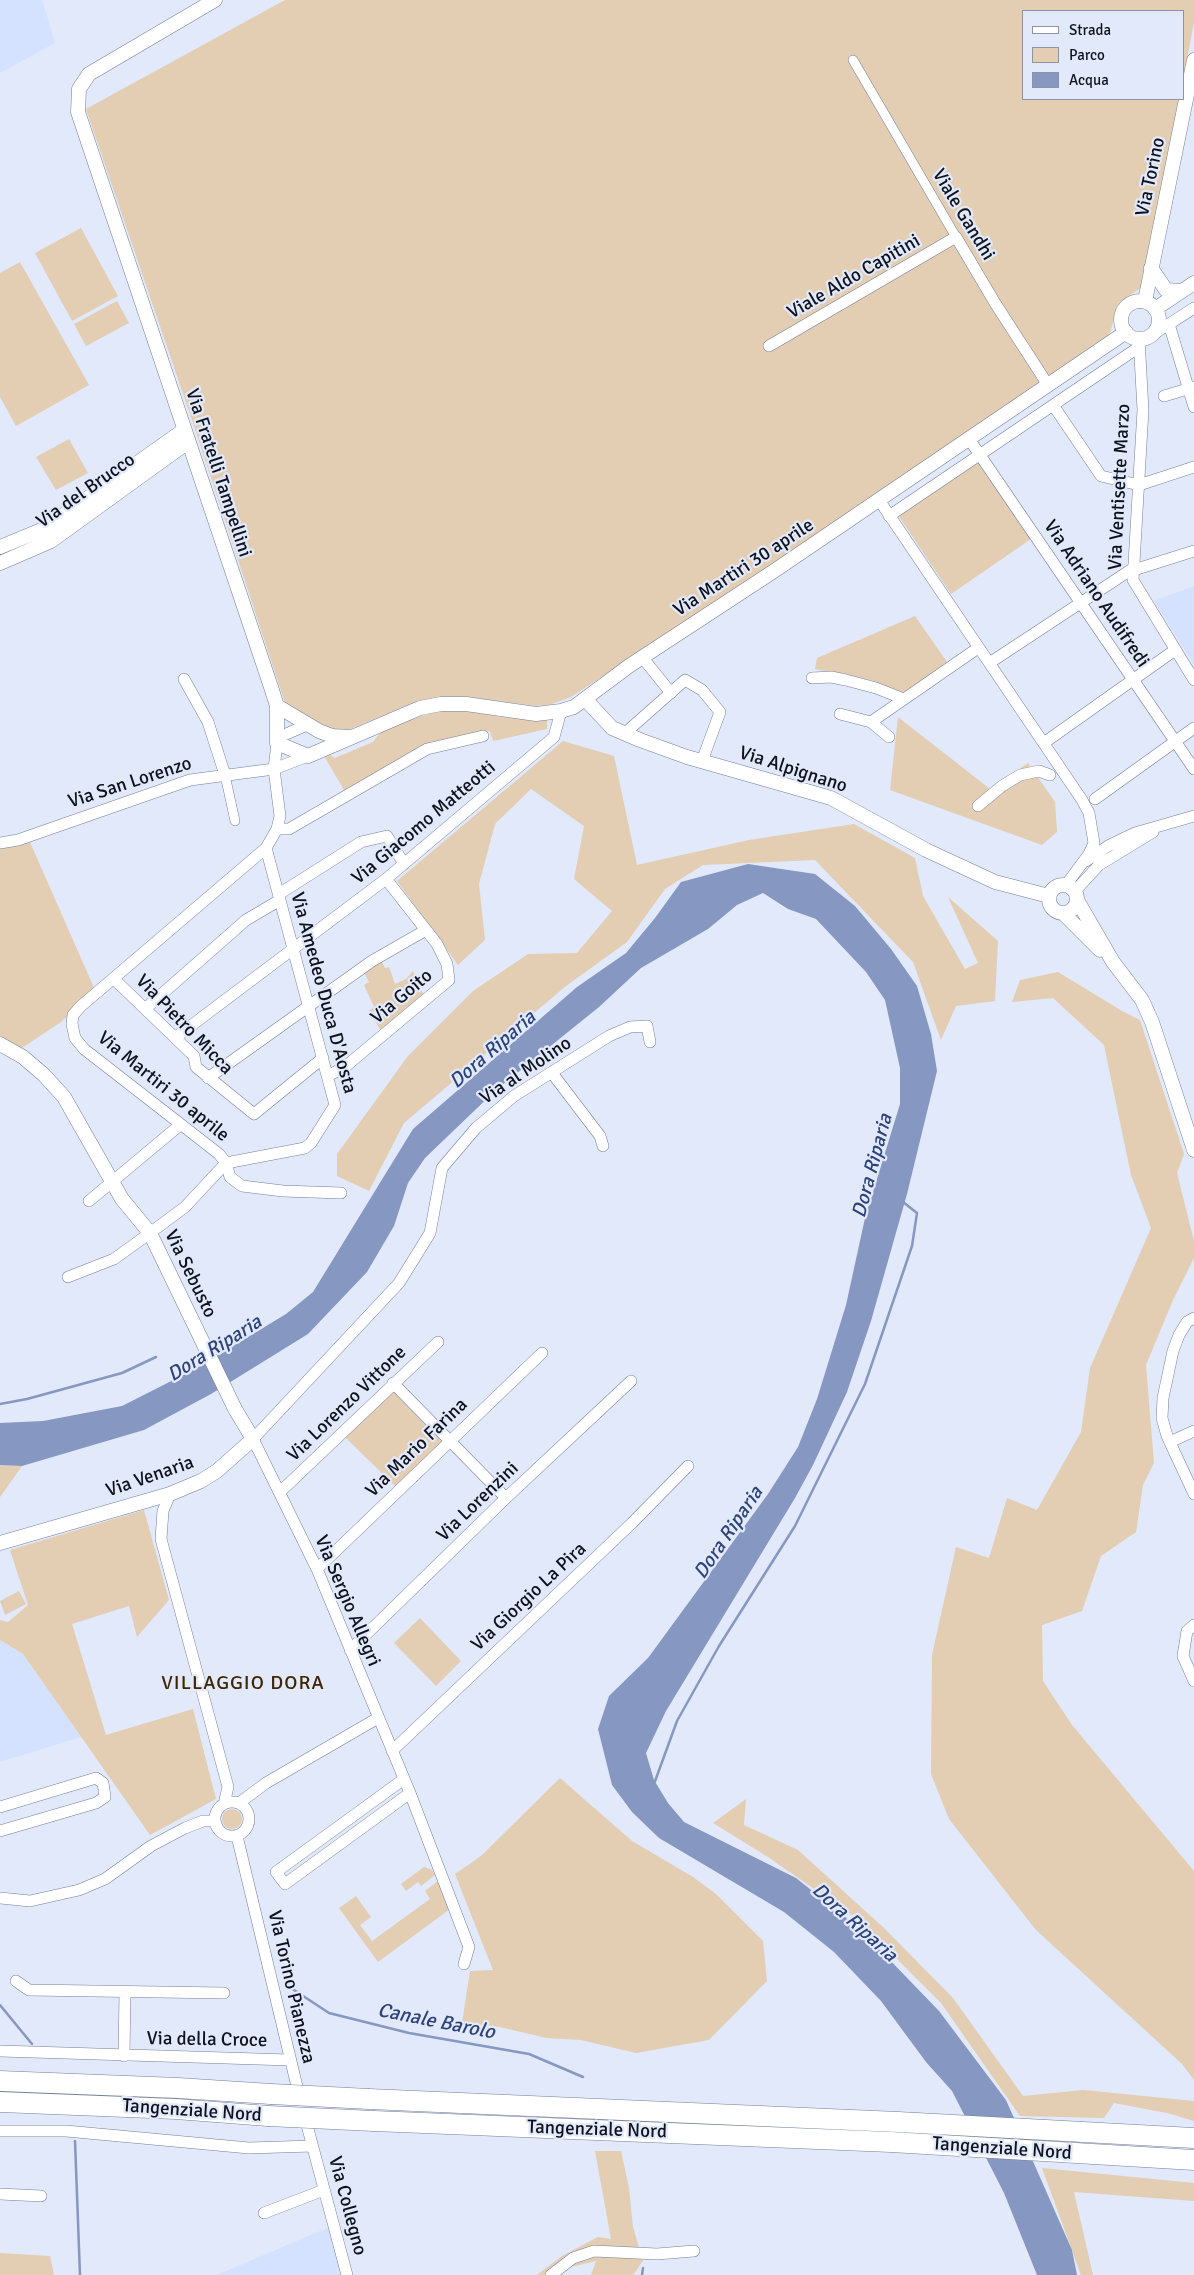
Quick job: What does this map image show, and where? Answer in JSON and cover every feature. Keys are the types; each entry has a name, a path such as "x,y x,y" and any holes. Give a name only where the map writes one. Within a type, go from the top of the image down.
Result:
{"highway":[{"name":"Tangenziale Nord","path":"0,2081 898,2122 1194,2138"},
{"name":"Tangenziale Nord","path":"0,2102 176,2109 374,2121 891,2142 1194,2160"}],"street":[{"name":"Via Fratelli Tampellini","path":"196,909 266,848 277,829 280,816 274,769 277,741 277,706 78,112 80,89 89,74 215,0"},
{"name":"Viale Gandhi","path":"853,60 995,303 1048,385"},
{"name":"Via Torino","path":"1150,305 1151,268 1194,60"},
{"name":"Viale Aldo Capitini","path":"769,346 956,237"},
{"path":"1151,268 1166,290 1181,291"},
{"path":"1143,340 1126,332 1121,321 1125,308 1131,303 1150,305 1181,291 1194,282"},
{"path":"1143,340 1159,322 1150,305"},
{"path":"889,516 980,455 1143,340 1194,308"},
{"path":"1169,324 1191,388 1194,407"},
{"name":"Via Martiri 30 aprile","path":"274,769 420,708 441,704 466,704 536,714 561,711 586,700 642,657 879,500 1126,332"},
{"name":"Via Ventisette Marzo","path":"1143,340 1143,410 1132,569 1134,584 1194,680"},
{"path":"1164,396 1191,388"},
{"path":"1052,405 1101,476 1139,485 1194,467"},
{"name":"Via del Brucco","path":"0,547 44,529 186,436"},
{"name":"Via del Brucco","path":"0,562 52,541 186,436"},
{"name":"Via Adriano Audifredi","path":"969,439 1194,769"},
{"path":"879,500 1089,813 1094,843 1089,854 1079,866 1073,892 1072,910 1064,913"},
{"path":"994,660 1132,569 1194,551"},
{"path":"871,722 978,648"},
{"path":"1048,740 1175,650"},
{"path":"642,657 671,692"},
{"path":"812,678 831,677 846,680 904,699"},
{"path":"184,679 208,722 225,774 236,821"},
{"path":"624,734 685,680 702,690 720,712 702,761"},
{"name":"Via Alpignano","path":"586,700 612,728 624,734 702,761 831,798 926,850 995,882 1049,896"},
{"name":"Via Martiri 30 aprile","path":"277,706 307,725 332,736 352,736"},
{"name":"Via Giacomo Matteotti","path":"176,1037 386,879 554,737 561,711"},
{"path":"840,714 871,722 889,737"},
{"path":"277,741 307,725"},
{"path":"1095,799 1194,728"},
{"path":"277,829 289,829 427,749 483,736"},
{"path":"277,741 308,756"},
{"name":"Via San Lorenzo","path":"0,842 18,840 190,780 274,769"},
{"path":"978,806 1002,786 1020,775 1039,771 1050,775"},
{"path":"1079,866 1116,841 1150,827 1194,816"},
{"path":"1073,892 1099,865 1167,824"},
{"path":"146,1008 246,920 361,842 386,836 404,864"},
{"name":"Via Amedeo Duca D'Aosta","path":"226,1164 305,1148 312,1144 335,1105 266,848"},
{"name":"Via Goito","path":"328,1076 346,1066 449,980 447,964 437,944 386,879"},
{"path":"1113,962 1064,913 1052,909 1049,896 1053,888 1073,892 1113,962 1142,1000 1152,1022 1194,1150"},
{"name":"Via Martiri 30 aprile","path":"196,909 73,1015 72,1024 75,1038 97,1060 219,1154 226,1164 230,1177 242,1186 283,1191 341,1192"},
{"path":"208,1078 372,961 426,930"},
{"name":"Via Pietro Micca","path":"115,980 194,1056 196,1067 254,1114 323,1058"},
{"name":"Via al Molino","path":"348,1337 399,1283 430,1234 442,1168 476,1128 514,1096 609,1036 630,1027 647,1026 650,1042"},
{"name":"Via Sebusto","path":"0,1044 23,1057 44,1075 64,1097 128,1208 150,1233 235,1409 253,1439"},
{"path":"552,1073 600,1136 603,1146"},
{"path":"89,1201 113,1183 180,1125"},
{"path":"68,1277 114,1258 150,1233 185,1207 226,1164"},
{"path":"1194,1318 1187,1322 1179,1335 1173,1351 1163,1398 1162,1418 1170,1442 1194,1494"},
{"name":"Via Venaria","path":"0,1543 170,1494 201,1481 217,1471 253,1439 348,1337"},
{"name":"Via Lorenzo Vittone","path":"280,1492 438,1342"},
{"name":"Via Mario Farina","path":"317,1569 542,1353"},
{"name":"Via Lorenzini","path":"350,1650 506,1498 631,1380"},
{"path":"393,1383 506,1498"},
{"path":"1170,1442 1194,1431"},
{"name":"Via Sergio Allegri","path":"253,1439 317,1569 404,1778 469,1947 464,1964"},
{"name":"Via Giorgio La Pira","path":"392,1750 632,1523 688,1466"},
{"path":"170,1494 163,1511 162,1539 228,1787 224,1804 216,1814 216,1820 223,1833 237,1836 248,1826 243,1807"},
{"path":"1194,1625 1187,1631 1182,1656 1194,1681"},
{"path":"243,1807 256,1790 378,1718"},
{"path":"0,1807 96,1778 103,1783 105,1797 96,1803 0,1831"},
{"path":"404,1778 276,1872 285,1884 410,1793"},
{"path":"224,1804 243,1807"},
{"path":"0,1898 30,1901 79,1890 104,1879 151,1846 185,1828 203,1821 216,1820"},
{"name":"Via Torino Pianezza","path":"237,1836 312,2146"},
{"path":"16,1981 29,1990 224,1994"},
{"name":"Via della Croce","path":"124,2056 126,1992"},
{"name":"Via della Croce","path":"0,2051 290,2060"},
{"path":"0,2131 66,2131 249,2148 312,2146"},
{"name":"Via Collegno","path":"312,2146 347,2275"},
{"path":"264,2213 324,2190"},
{"path":"0,2194 42,2196"},
{"path":"551,2275 573,2258 589,2252 630,2251 657,2254 694,2251"}],"shaded area":[{"path":"0,0 42,0 55,43 0,73"},
{"path":"1194,586 1194,665 1154,601"},
{"path":"0,1640 23,1654 81,1737 0,1762"},
{"path":"334,2225 346,2275 217,2275"}],"green space":[{"path":"285,0 1194,0 1194,23 1184,74 1184,10 1022,10 1022,100 1179,100 1141,288 1125,298 1117,306 1107,338 846,516 571,697 549,705 535,706 469,697 441,697 418,701 343,732 326,728 286,706 195,429 86,109"},
{"path":"81,228 118,296 72,321 35,253"},
{"path":"20,262 89,385 16,426 0,397 0,273"},
{"path":"117,301 129,323 86,346 74,324"},
{"path":"69,439 88,473 56,490 36,457"},
{"path":"978,461 1031,539 951,594 898,515"},
{"path":"915,616 947,662 904,693 871,680 815,669 817,658"},
{"path":"442,710 469,711 501,717 547,720 547,729 493,741 490,731 431,742 344,790 324,756 328,754 335,758 373,742 384,728"},
{"path":"898,717 990,789 1028,763 1055,802 1057,832 1042,845 890,790"},
{"path":"563,741 614,756 637,865 749,840 854,824 915,858 923,896 965,969 978,963 948,897 998,941 995,1001 956,1006 941,1040 913,962 815,860 703,865 665,889 627,942 566,986 404,1123 369,1191 337,1176 337,1154 408,1056 473,991 528,954 577,953 612,911 574,879 584,826 531,789 495,824 479,884 485,940 458,965 397,881"},
{"path":"29,840 95,990 61,1022 22,1048 0,1036 0,845"},
{"path":"381,960 385,968 389,967 395,984 406,979 413,971 419,989 426,996 381,1031 369,1011 374,1007 364,985 369,982 364,972"},
{"path":"1058,972 1140,1020 1184,1154 1177,1173 1194,1241 1194,1258 1173,1300 1146,1365 1154,1463 1143,1485 1136,1532 1101,1556 1082,1611 1042,1625 1043,1681 1072,1725 1194,1871 1194,2080 1182,2064 1036,1930 949,1819 931,1774 932,1655 956,1547 989,1558 1007,1498 1037,1510 1081,1432 1090,1368 1151,1228 1131,1175 1104,1045 1053,998 1012,1002 1020,980"},
{"path":"392,1390 443,1443 397,1488 345,1437"},
{"path":"0,1465 22,1466 0,1497"},
{"path":"144,1510 169,1600 137,1637 129,1606 72,1624 106,1735 193,1709 216,1799 150,1835 23,1654 0,1640 0,1620 8,1622 28,1605 10,1550"},
{"path":"19,1591 26,1604 5,1615 0,1601"},
{"path":"420,1618 461,1661 436,1686 394,1643"},
{"path":"560,1778 632,1841 693,1877 716,1894 763,1941 767,1981 709,2040 636,2053 581,2040 546,2038 500,2027 462,2023 470,1971 493,1970 455,1874 481,1856"},
{"path":"746,1799 744,1825 798,1850 884,1928 953,1998 1023,2096 1083,2090 1194,2101 1194,2121 1167,2113 1114,2103 1104,2118 1020,2116 941,2003 856,1918 768,1857 713,1823"},
{"path":"228,1809 236,1809 242,1815 242,1823 236,1829 228,1829 222,1823 222,1815"},
{"path":"424,1867 432,1870 435,1875 421,1886 418,1882 406,1891 401,1884"},
{"path":"438,1881 450,1909 378,1962 339,1908 356,1896 371,1917 360,1925 372,1941 430,1899 425,1891"},
{"path":"595,2151 621,2151 629,2188 633,2227 643,2261 633,2275 591,2275 596,2261 571,2267 561,2275 537,2275 562,2256 598,2237 611,2239"},
{"path":"1042,2168 1194,2183 1194,2201 1074,2192 1093,2275 1081,2275"},
{"path":"0,2253 50,2256 54,2275 0,2275"}],"water":[{"path":"748,864 815,874 855,906 891,949 917,986 931,1034 937,1071 907,1194 871,1321 847,1392 813,1465 795,1498 666,1711 646,1753 654,1780 668,1803 684,1822 796,1878 859,1928 939,2011 1006,2100 1072,2250 1077,2275 1037,2275 1004,2193 952,2091 926,2062 881,2001 834,1952 784,1912 659,1838 632,1812 612,1785 598,1729 609,1696 648,1658 768,1494 798,1447 817,1399 846,1305 865,1218 900,1104 900,1068 885,1000 866,972 816,919 788,909 763,893 737,905 708,929 641,968 599,1007 496,1090 425,1158 408,1183 394,1226 367,1272 308,1334 211,1394 144,1430 22,1466 0,1465 0,1423 43,1421 122,1406 197,1368 286,1314 313,1292 413,1129 577,987 626,953 681,882"}],"waterway":[{"path":"654,1784 677,1721 719,1646 795,1526 865,1384 912,1246 917,1213 903,1202"},
{"path":"0,1404 27,1399 122,1373 156,1357"},
{"name":"Canale Barolo","path":"288,1986 329,2013 409,2033 529,2054 583,2077"},
{"path":"0,2005 32,2044"},
{"path":"75,2141 80,2275"},
{"name":"Canale Barolo","path":"642,2275 643,2268"}],"district":[{"name":"VILLAGGIO DORA","path":"243,1684"}],"water label":[{"name":"Dora Riparia","path":"493,1050"},
{"name":"Dora Riparia","path":"873,1166"},
{"name":"Dora Riparia","path":"215,1349"},
{"name":"Dora Riparia","path":"729,1533"},
{"name":"Dora Riparia","path":"854,1923"}]}
